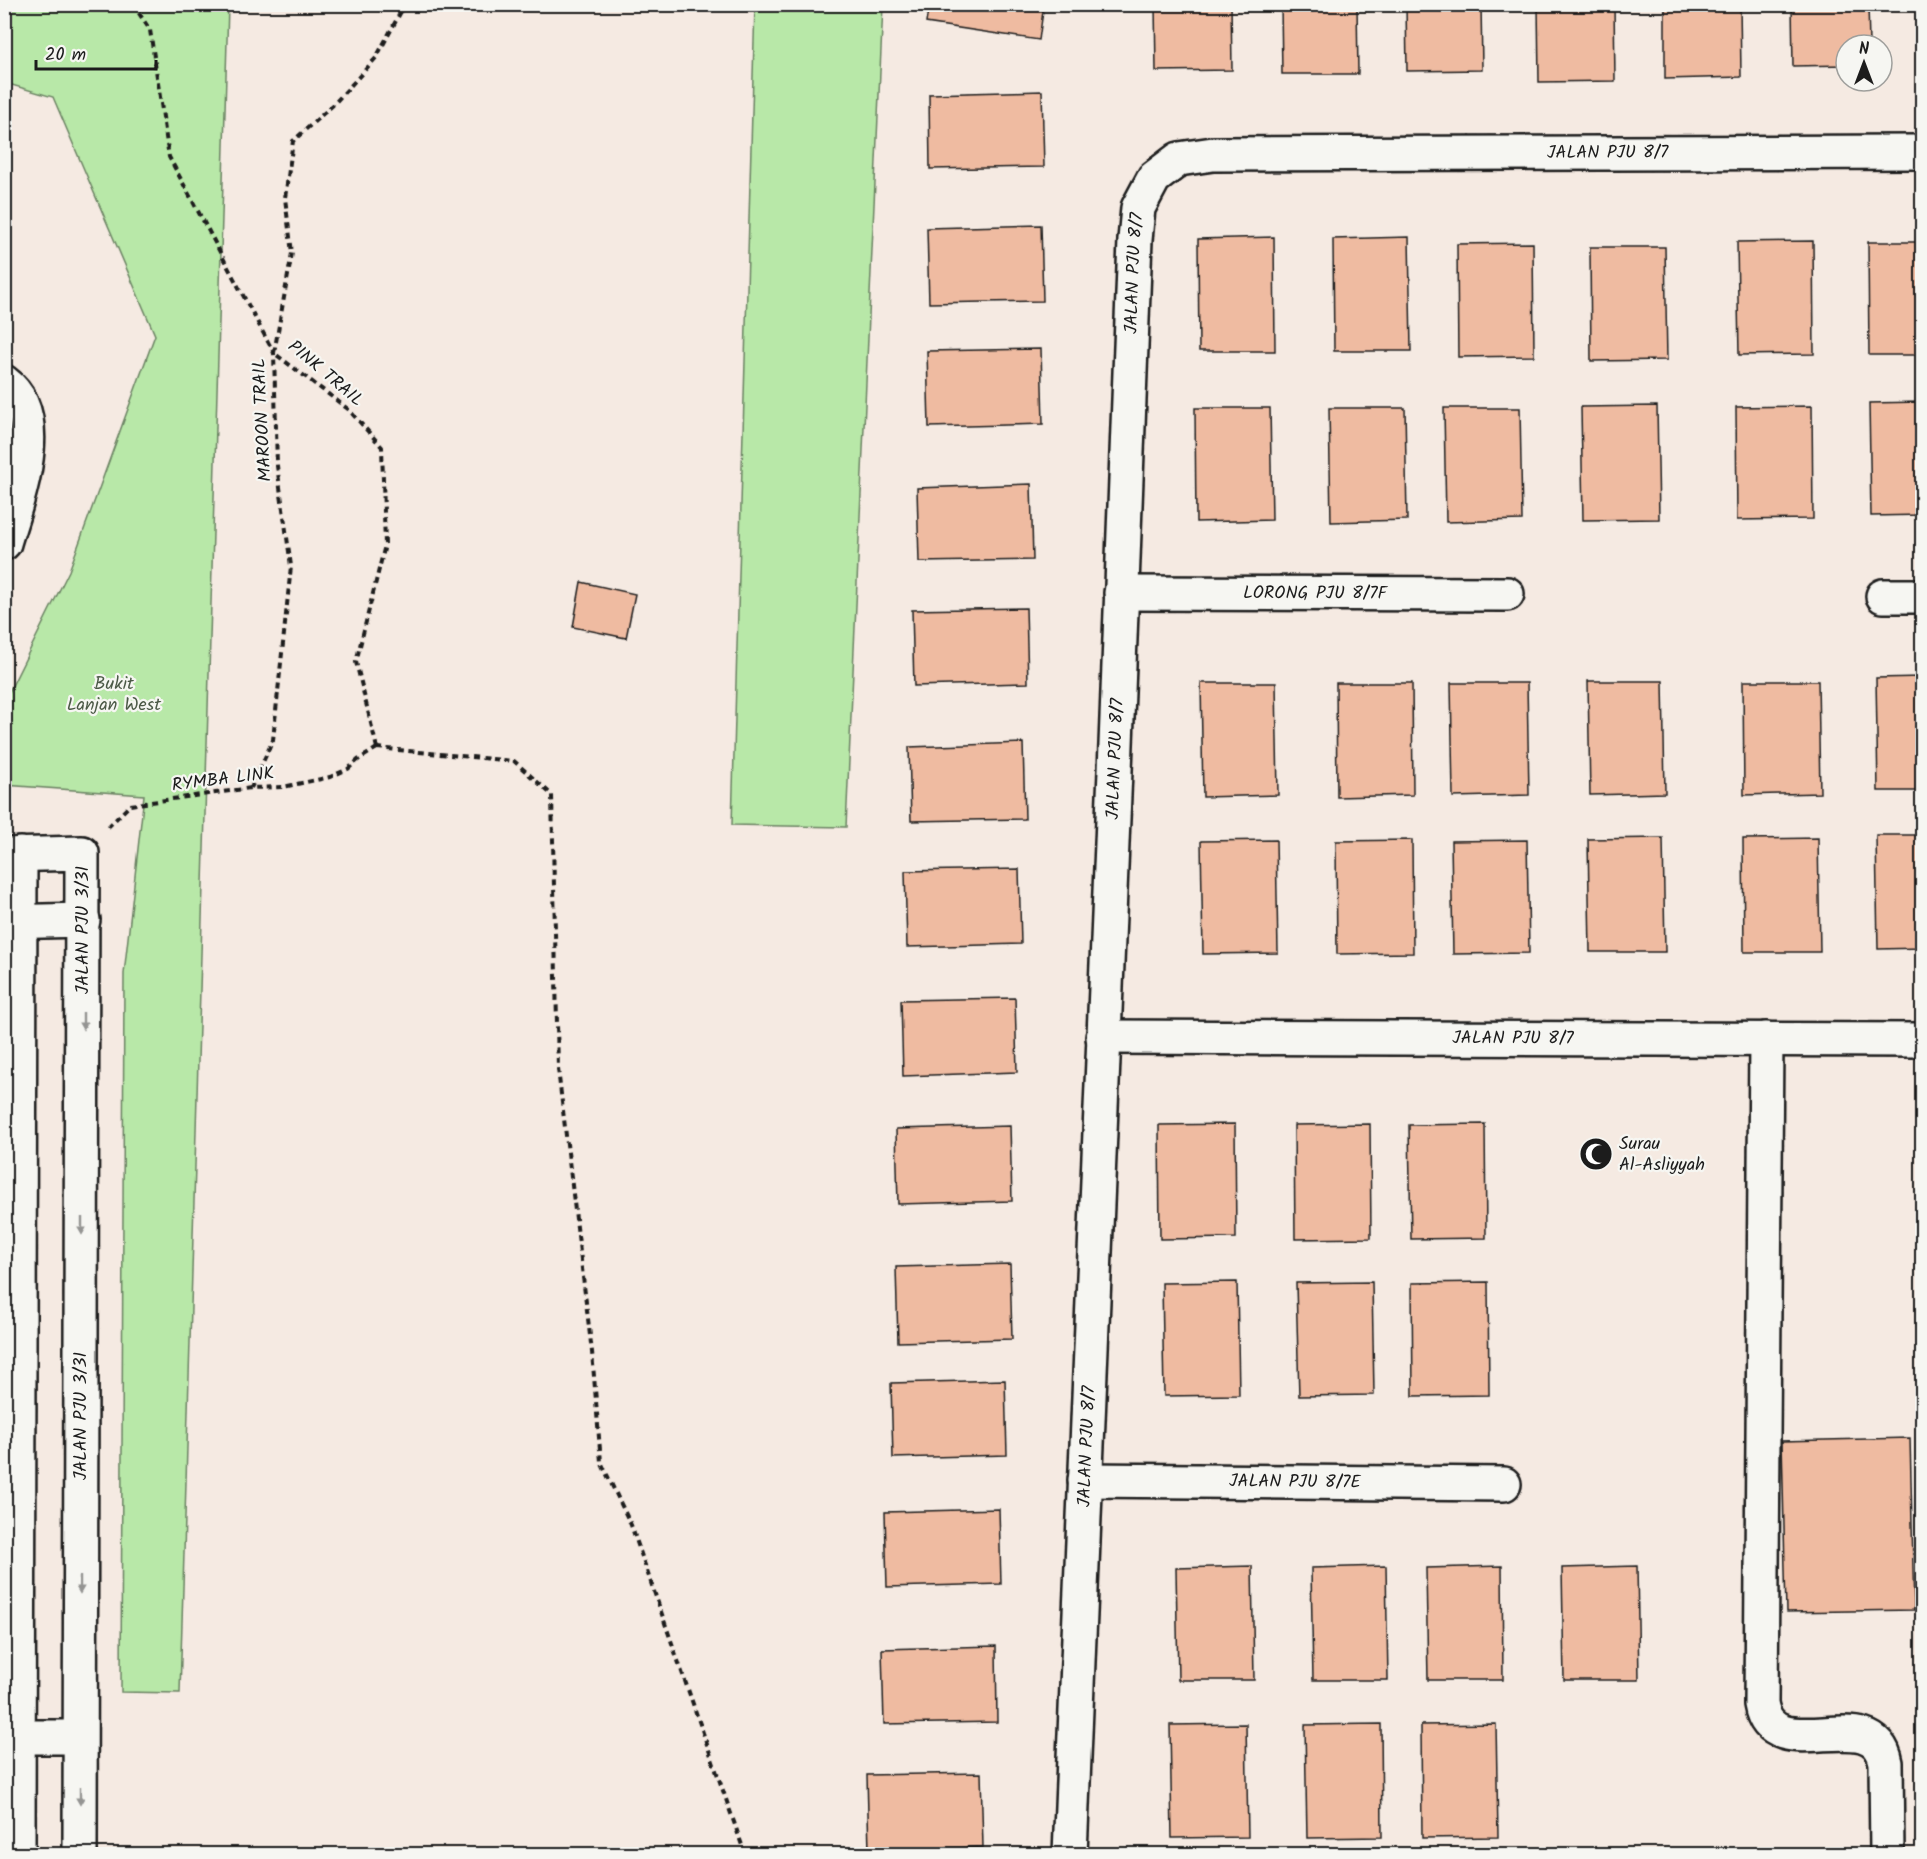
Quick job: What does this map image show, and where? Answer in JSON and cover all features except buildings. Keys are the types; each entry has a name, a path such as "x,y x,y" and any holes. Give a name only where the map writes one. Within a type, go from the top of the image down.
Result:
{"street":[{"name":"JALAN PJU 8/7","path":"1071,1854 1138,208 1154,178 1179,159 1213,154 1923,152"},
{"path":"4,382 15,390 24,412 28,442 24,476 4,543"},
{"name":"LORONG PJU 8/7F","path":"1121,593 1507,594"},
{"path":"1883,596 1923,596"},
{"name":"JALAN PJU 3/31","path":"18,1854 11,1737 12,854 82,853 84,920 80,1854"},
{"path":"13,922 84,920"},
{"name":"JALAN PJU 8/7","path":"1103,1037 1923,1040"},
{"path":"1766,1039 1761,1704 1763,1716 1779,1732 1856,1734 1868,1736 1877,1742 1884,1752 1886,1763 1887,1854"},
{"name":"JALAN PJU 8/7E","path":"1085,1480 1504,1484"},
{"path":"11,1737 80,1737"}],"path":[{"name":"MAROON TRAIL","path":"133,4 150,30 169,157 274,353 277,466 291,566 273,740 251,788"},
{"name":"PINK TRAIL","path":"377,748 356,662 385,545 382,447 348,409 274,353 292,253 285,198 294,141 333,105 376,58 405,4"},
{"name":"RYMBA LINK","path":"82,853 130,805 251,788 283,787 330,777 348,769 377,748"},
{"path":"377,748 514,761 552,795 558,1069 592,1352 602,1462 631,1525 745,1854"}],"green space":[{"name":"Bukit Lanjan West","path":"5,4 228,5 180,1693 121,1692 124,974 144,795 4,785 5,700 69,571 155,335 53,97 5,83"},
{"path":"755,5 883,5 846,827 732,825"}],"place":[{"name":"Surau Al-Asliyyah","path":"1596,1154"}]}
